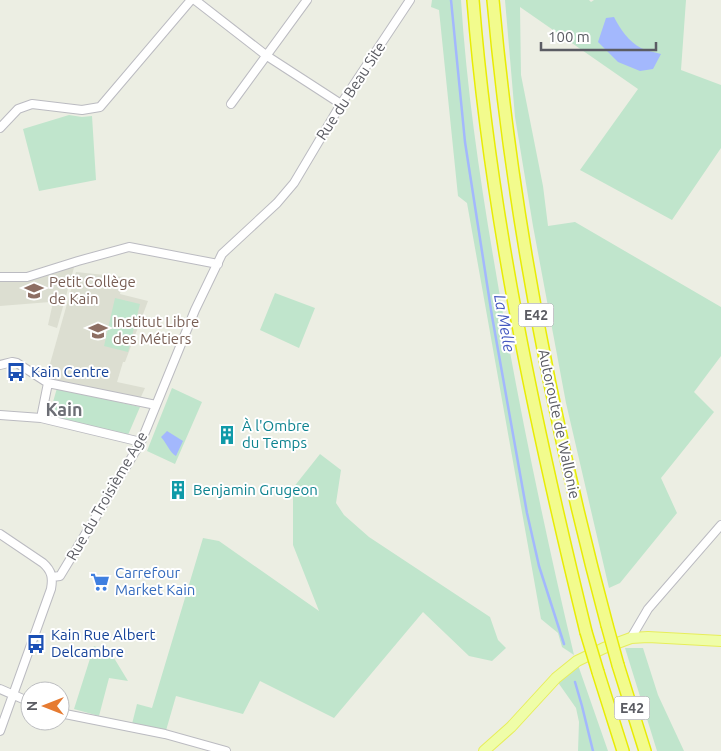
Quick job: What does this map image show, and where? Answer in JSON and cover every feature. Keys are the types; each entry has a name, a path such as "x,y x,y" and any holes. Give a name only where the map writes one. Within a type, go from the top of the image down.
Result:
{"highway":[{"name":"Autoroute de Wallonie","path":"473,0 490,156 511,289 536,420 586,632 623,751"},
{"name":"Autoroute de Wallonie","path":"493,0 510,154 530,284 556,416 587,550 618,665 645,751"}],"main road":[{"path":"484,751 511,726 556,678 577,661 604,648 631,638 656,637 721,641"}],"street":[{"path":"0,128 18,109 32,104 82,110 100,107 191,0"},
{"path":"195,0 267,56 341,104"},
{"path":"231,104 307,0"},
{"name":"Rue du Beau Site","path":"294,183 341,104 410,0"},
{"name":"Rue du Troisième Age","path":"52,577 60,576 141,442 195,310 222,254 277,203 294,183"},
{"path":"0,277 27,277 129,248 218,264"},
{"path":"0,366 12,362 17,363 46,382 156,405"},
{"path":"41,418 46,382"},
{"path":"0,415 41,418 141,442"},
{"path":"631,638 648,609 721,525"},
{"path":"0,534 44,562 52,577 51,589 0,731"},
{"path":"0,689 20,698"},
{"path":"70,715 165,734 226,751"}],"shaded area":[{"name":"Petit Collège de Kain","path":"75,264 57,328 48,325 52,307 50,302 0,306 0,279"},
{"name":"Institut Libre des Métiers","path":"76,272 124,277 120,294 148,301 125,362 123,362 117,382 145,388 140,399 95,391 46,378"}],"green space":[{"path":"432,0 461,0 473,123 498,285 546,532 574,655 562,647 558,633 541,619 467,203 458,196 439,10 431,7"},
{"path":"505,0 589,0 591,2 594,0 686,0 681,70 721,85 721,148 672,220 580,170 638,89 520,7 521,75 543,186 548,226 575,222 721,307 721,356 694,392 714,412 661,478 677,513 620,583 609,588 566,403 533,226 515,117"},
{"path":"69,115 92,116 96,180 39,191 23,129"},
{"path":"275,293 315,308 299,348 260,330"},
{"path":"115,298 140,304 128,352 104,346"},
{"path":"57,388 140,407 128,435 49,416"},
{"path":"172,388 202,402 175,464 147,451"},
{"path":"320,454 341,470 336,503 344,515 369,537 490,617 498,640 506,648 492,661 469,656 423,612 334,718 260,681 243,714 176,696 165,734 131,728 137,704 152,708 203,538 219,541 319,611 293,545 293,488"},
{"path":"94,646 111,653 128,681 109,678 99,716 74,709"},
{"path":"625,648 643,648 658,695 684,751 657,751"},
{"path":"578,665 608,751 578,751 579,722 576,708 557,681"}],"water":[{"path":"614,17 629,39 643,49 661,54 653,69 640,71 618,62 598,42 606,18"},
{"path":"167,431 183,441 176,456 161,437"}],"waterway":[{"name":"La Melle","path":"451,0 465,142 492,316 527,513 539,566 564,644"},
{"name":"La Melle","path":"575,682 593,751"}],"place":[{"name":"Petit Collège de Kain","path":"34,291"},
{"name":"Institut Libre des Métiers","path":"98,331"},
{"name":"Kain Centre","path":"16,372"},
{"name":"À l'Ombre du Temps","path":"227,435"},
{"name":"Benjamin Grugeon","path":"178,490"},
{"name":"Carrefour Market Kain","path":"100,582"},
{"name":"Kain Rue Albert Delcambre","path":"36,644"}],"district":[{"name":"Kain","path":"64,410"}]}
